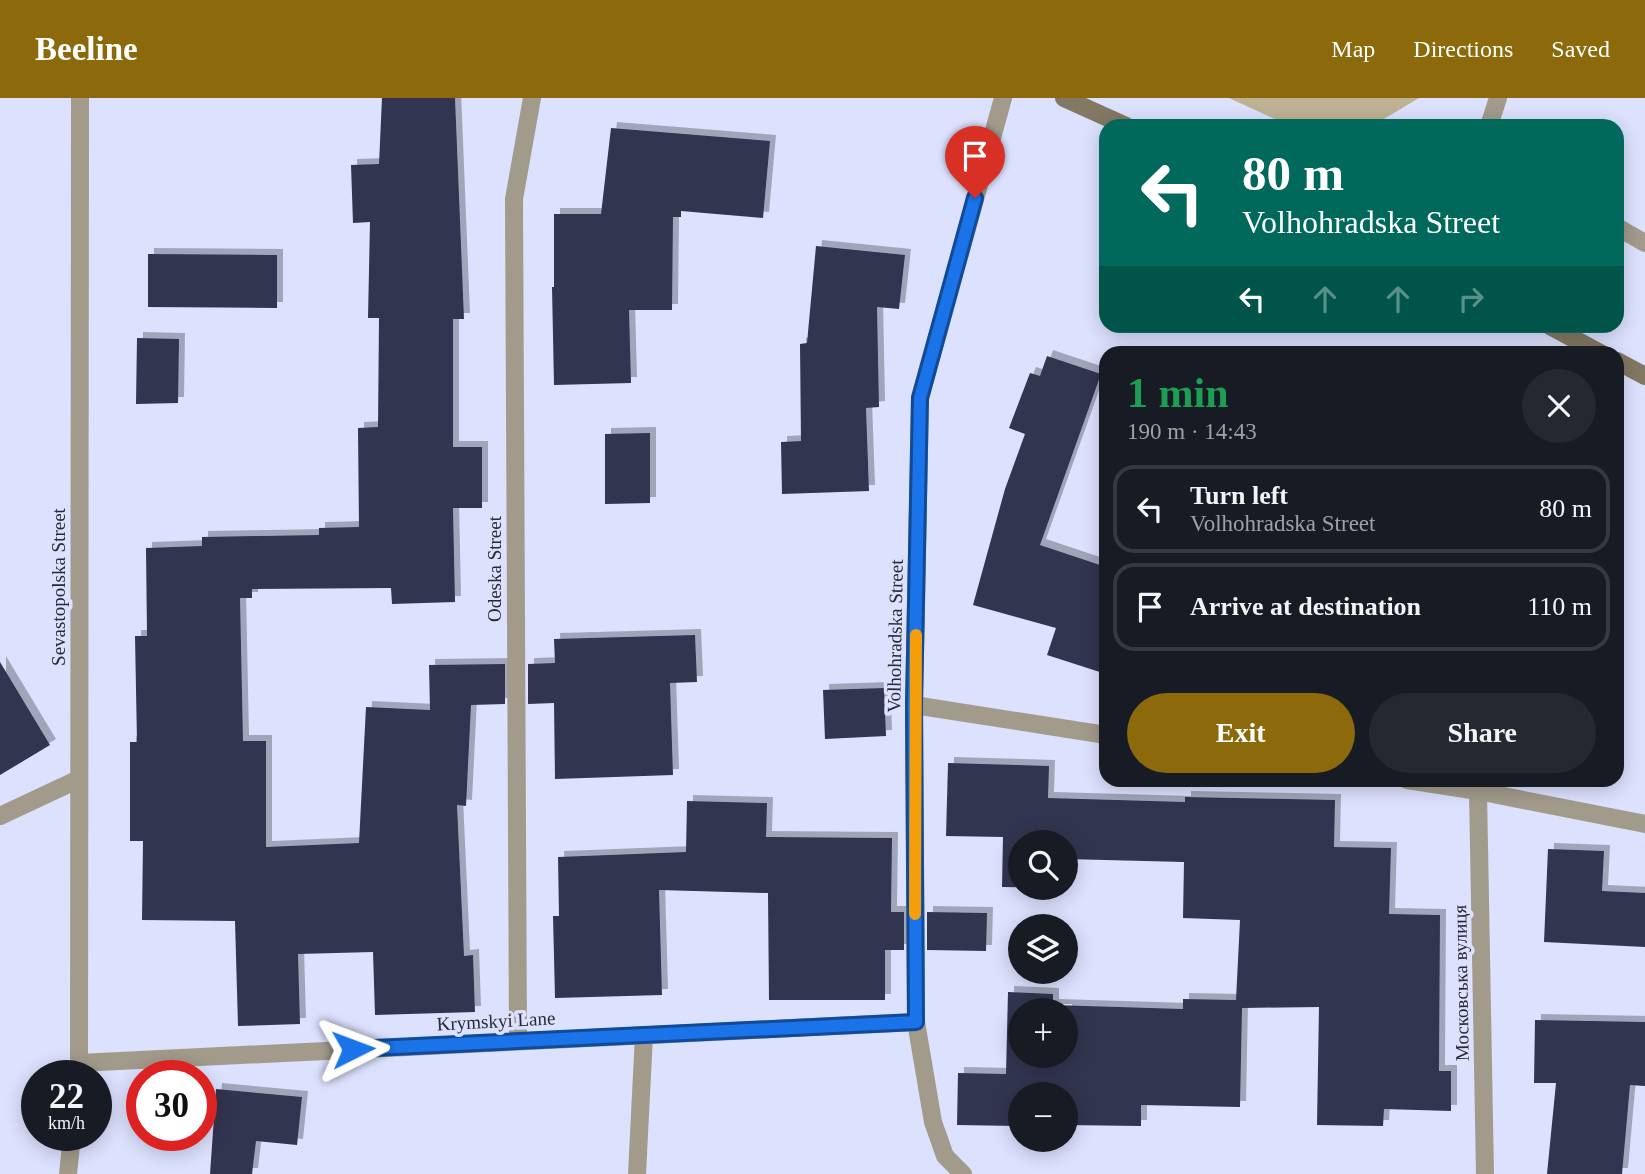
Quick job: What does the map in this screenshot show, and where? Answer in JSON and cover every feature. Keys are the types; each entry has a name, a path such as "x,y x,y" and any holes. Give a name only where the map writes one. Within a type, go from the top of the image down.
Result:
{"main road":[{"path":"1064,98 1110,119"},
{"path":"1563,333 1587,346"},
{"path":"1624,365 1645,376"}],"street":[{"name":"Sevastopolska Street","path":"78,1060 80,98"},
{"name":"Odeska Street","path":"518,1041 514,199 532,98"},
{"name":"Volhohradska Street","path":"963,1174 945,1156 933,1122 916,1022 914,705 920,398 1003,98"},
{"path":"1491,119 1498,98"},
{"path":"1624,231 1645,243"},
{"path":"914,705 1099,733"},
{"path":"0,816 79,779"},
{"path":"1453,787 1645,824"},
{"name":"Московська вулиця","path":"1479,791 1485,1174"},
{"name":"Krymskyi Lane","path":"112,1068 518,1041 916,1022"},
{"path":"637,1174 644,1035"},
{"path":"68,1174 70,1151"}],"shaded area":[{"path":"1229,98 1419,98 1384,119 1275,119"}],"building":[{"path":"382,98 455,98 464,319 453,319 453,447 482,447 482,508 453,508 455,602 392,604 391,588 252,589 252,598 240,598 243,741 266,741 266,847 359,843 366,707 430,710 429,665 505,664 505,704 471,705 466,806 457,805 464,956 473,955 475,1012 375,1015 373,952 298,954 300,1024 238,1026 235,921 142,920 143,841 130,841 130,742 137,742 135,636 147,636 146,548 202,546 202,537 319,535 319,528 359,527 358,428 378,427 379,318 368,318 370,222 353,223 351,165 379,164"},
{"path":"611,128 770,141 763,218 681,211 681,217 673,217 672,310 629,310 631,383 554,385 554,214 601,214"},
{"path":"816,246 905,255 899,309 877,307 879,407 866,408 869,491 782,494 781,442 801,441 800,344 807,343"},
{"path":"148,254 277,255 277,308 148,307"},
{"path":"137,338 179,339 178,403 136,404"},
{"path":"1047,356 1099,373 1040,545 1099,565 1099,672 1047,655 1056,628 973,605 1005,489 1025,434 1009,428 1030,373 1040,376"},
{"path":"650,433 650,503 605,504 605,434"},
{"path":"695,635 697,682 670,683 673,775 555,779 554,703 528,704 528,664 555,663 554,639"},
{"path":"0,662 50,745 0,775"},
{"path":"884,688 886,736 825,739 823,690"},
{"path":"948,763 1049,766 1048,798 1185,802 1185,797 1335,800 1334,847 1391,848 1389,914 1440,915 1439,1071 1451,1071 1451,1111 1384,1109 1383,1126 1317,1125 1319,1007 1242,1008 1240,1107 1141,1105 1141,1126 1078,1125 1078,1082 1008,1082 1008,1126 957,1125 958,1073 1006,1074 1008,992 1053,994 1053,998 1008,998 1008,1068 1078,1068 1078,1006 1183,1009 1183,999 1236,1000 1240,920 1183,918 1184,862 1078,859 1078,830 1008,830 1008,887 1002,887 1003,837 946,836"},
{"path":"687,801 767,803 766,837 892,838 891,912 904,912 904,950 885,950 885,1000 769,1000 768,893 659,890 662,995 555,998 553,916 559,916 558,857 686,852"},
{"path":"1548,849 1604,851 1602,891 1645,893 1645,947 1544,942"},
{"path":"927,912 987,913 986,951 927,950"},
{"path":"1535,1020 1645,1022 1645,1086 1630,1085 1622,1174 1547,1174 1556,1083 1534,1083"},
{"path":"217,1089 302,1097 297,1145 256,1141 252,1174 210,1174 212,1151 217,1151"}],"slow traffic":[{"path":"915,914 916,635"}],"route":[{"path":"353,1049 916,1022 914,705 920,398 975,198"}]}
